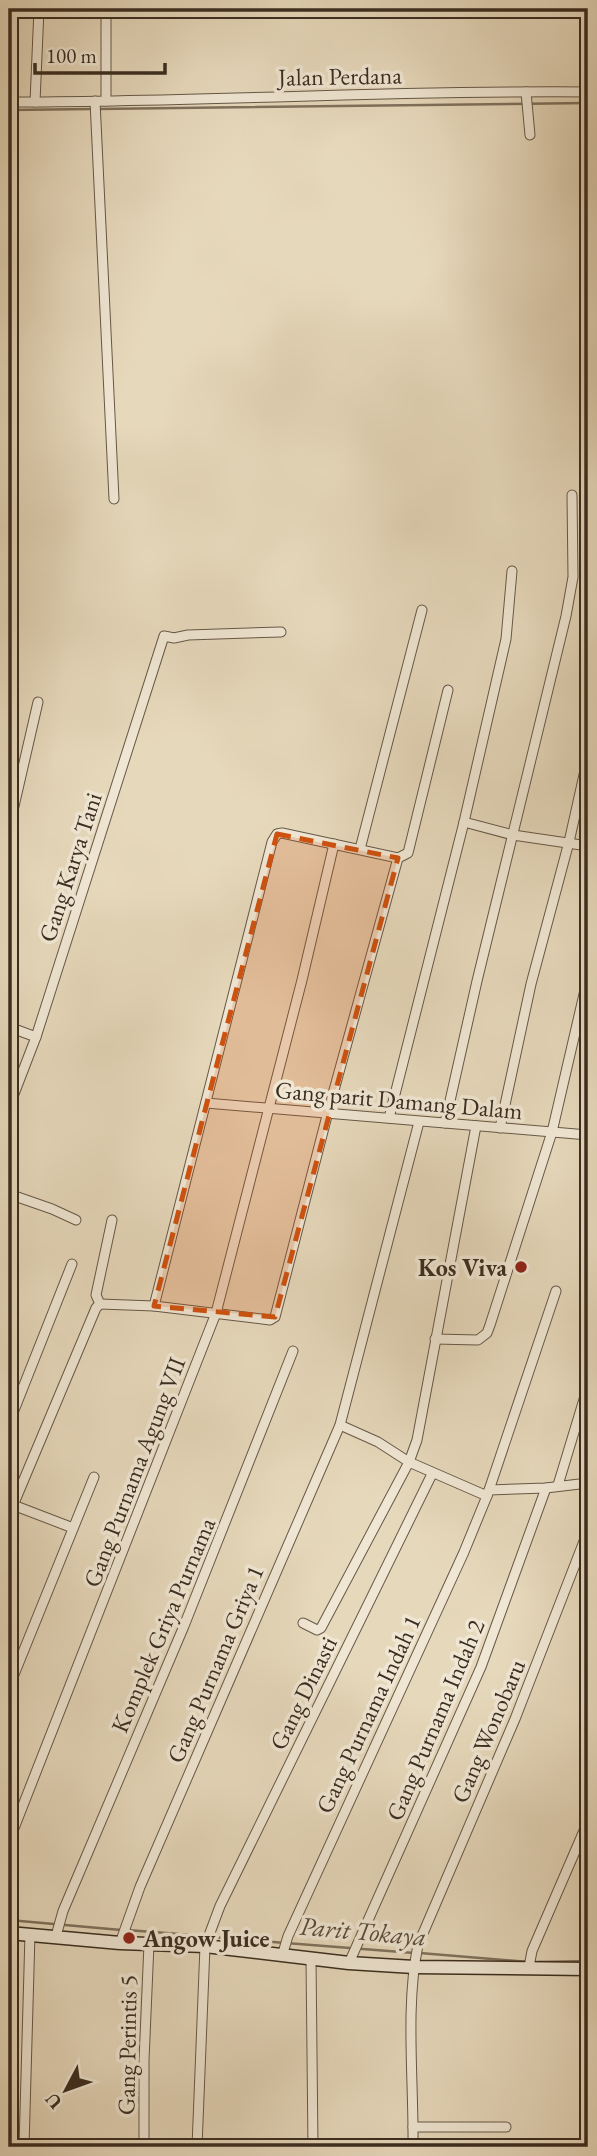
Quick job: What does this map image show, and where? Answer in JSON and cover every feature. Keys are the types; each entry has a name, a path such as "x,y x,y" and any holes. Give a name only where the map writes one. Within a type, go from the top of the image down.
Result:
{"street":[{"path":"10,102 11,9"},
{"path":"35,102 39,9"},
{"path":"106,9 106,101"},
{"name":"Jalan Perdana","path":"10,102 95,106 106,101 527,100 588,92"},
{"path":"527,100 530,135"},
{"path":"95,106 114,499"},
{"path":"9,186 9,200"},
{"path":"445,1123 547,698 573,577 572,495"},
{"path":"389,1118 464,822 506,639 512,571"},
{"path":"360,849 422,610"},
{"name":"Gang Karya Tani","path":"9,1107 36,1037 164,636 174,638 188,635 281,632"},
{"path":"154,1306 271,842 277,834 282,833 398,858 408,853 448,690"},
{"path":"9,828 38,702"},
{"path":"500,1128 531,984 569,842 588,757"},
{"path":"464,822 513,835 588,846"},
{"name":"Gang Purnama Agung VII","path":"9,1841 216,1313 334,844"},
{"path":"73,1528 10,1511 96,1308 100,1304 154,1306 270,1320 275,1317 398,858"},
{"path":"435,1339 478,1340 487,1332 552,1132 588,977"},
{"path":"9,1027 36,1037"},
{"name":"Gang parit Damang Dalam","path":"206,1103 588,1135"},
{"name":"Gang Purnama Griya 1","path":"121,1940 140,1886 340,1425 419,1122"},
{"path":"303,1623 317,1630 321,1628 409,1462 417,1440 476,1126"},
{"path":"9,1194 76,1220"},
{"path":"100,1304 96,1295 112,1220"},
{"path":"9,1423 72,1264"},
{"path":"488,1493 556,1292"},
{"name":"Komplek Griya Purnama","path":"57,1933 63,1911 184,1626 293,1351"},
{"path":"558,1485 588,1386"},
{"path":"340,1425 432,1474 488,1493 588,1483"},
{"name":"Gang Dinasti","path":"197,2147 206,1944 211,1929 432,1474"},
{"path":"9,1687 93,1477"},
{"name":"Gang Purnama Indah 2","path":"351,1958 481,1667 546,1488"},
{"name":"Gang Purnama Indah 1","path":"283,1952 488,1493"},
{"name":"Gang Wonobaru","path":"413,2147 414,1964 418,1945 516,1719 588,1531"},
{"path":"529,1966 531,1951 586,1826"},
{"path":"9,1933 57,1933 149,1944 206,1944 283,1952 311,1959 351,1958 414,1964 588,1969"},
{"path":"24,2147 30,1934"},
{"name":"Gang Perintis 5","path":"144,2147 144,2060 149,1944"},
{"path":"311,1959 313,2147"},
{"path":"413,2127 506,2127"}],"highlighted area":[{"path":"277,834 398,858 275,1317 154,1306"}],"waterway":[{"path":"98,109 588,103"},
{"path":"9,110 91,109"},
{"name":"Parit Tokaya","path":"9,1920 121,1930"},
{"name":"Parit Tokaya","path":"127,1930 205,1936"},
{"name":"Parit Tokaya","path":"211,1937 414,1953"},
{"name":"Parit Tokaya","path":"420,1953 529,1962"},
{"name":"Parit Tokaya","path":"539,1962 588,1961"}],"place":[{"name":"Kos Viva","path":"521,1267"},
{"name":"Angow Juice","path":"129,1938"}]}
